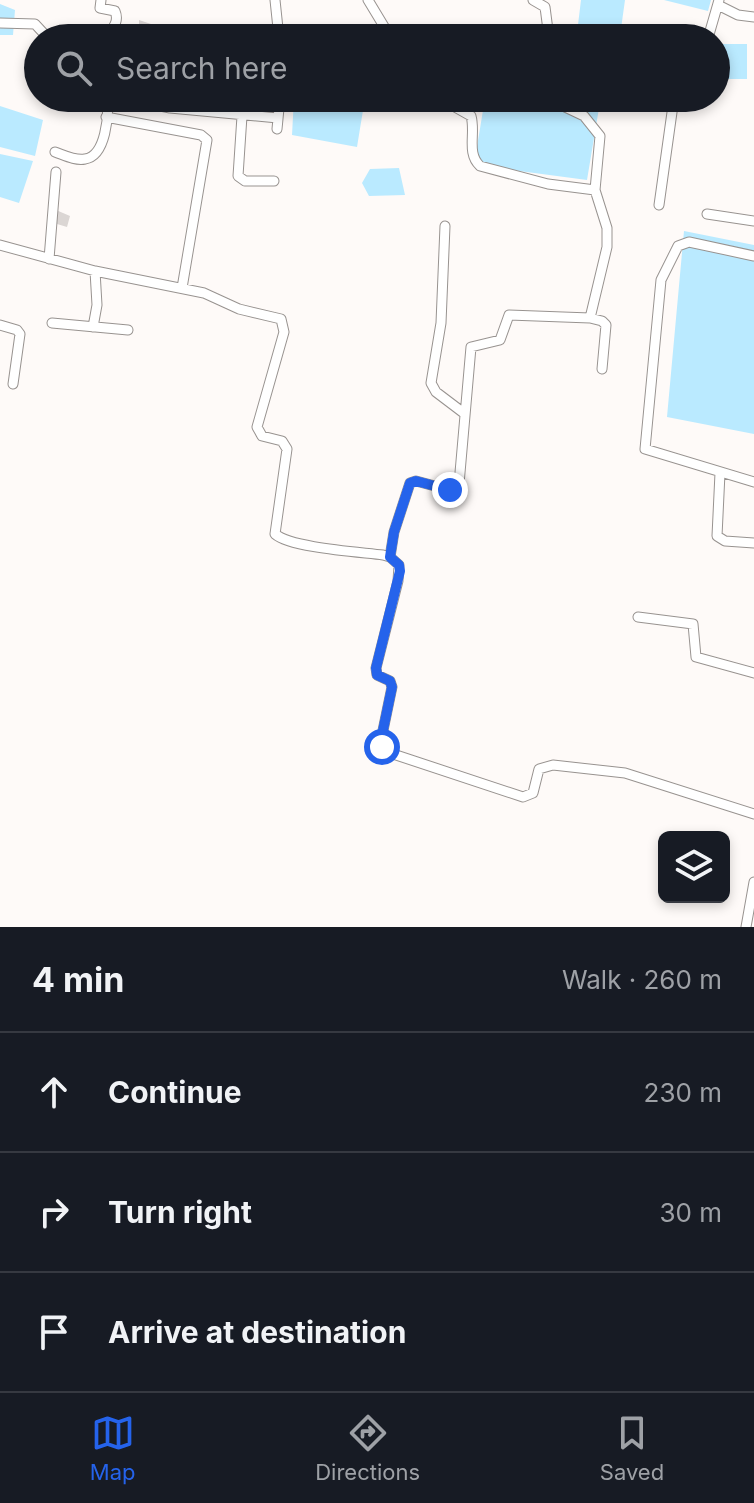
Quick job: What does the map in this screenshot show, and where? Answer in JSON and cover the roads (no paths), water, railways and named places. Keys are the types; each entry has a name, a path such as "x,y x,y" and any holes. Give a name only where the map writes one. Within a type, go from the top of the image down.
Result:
{"street":[{"path":"101,0 100,8 115,11 115,24"},
{"path":"275,0 278,24"},
{"path":"368,0 383,24"},
{"path":"533,0 545,7 547,24"},
{"path":"712,24 719,2 738,15 754,17"},
{"path":"0,23 35,24"},
{"path":"55,152 78,159 95,155 106,112"},
{"path":"206,112 278,118"},
{"path":"277,129 279,112"},
{"path":"464,112 471,116 473,155 480,166 548,184 595,190"},
{"path":"576,112 584,116 600,136 595,190 607,228 607,247 590,318"},
{"path":"659,205 672,112"},
{"path":"242,116 238,176 242,180 274,181"},
{"path":"106,117 201,135 207,140 182,288"},
{"path":"49,259 56,172"},
{"path":"707,214 754,221"},
{"path":"445,226 441,323 431,383 436,392 465,414"},
{"path":"754,256 689,242 678,246 661,280 645,449 754,482"},
{"path":"0,245 95,271 182,288 247,311 277,317 284,323 257,427 262,436 282,441 287,449 275,534 280,539 297,543 390,557 399,565 376,668 377,675 390,681 392,687 381,740 387,752 523,797 533,793 539,769 553,765 625,773 754,814"},
{"path":"93,327 97,305 95,271"},
{"path":"390,557 394,532 410,483 416,481 450,490 459,484 469,349 500,340 507,316 514,314 590,318 606,325 602,369"},
{"path":"52,323 128,330"},
{"path":"0,325 17,330 20,334 13,384"},
{"path":"720,473 717,536 725,541 754,543"},
{"path":"638,617 693,624 696,657 754,673"},
{"path":"746,927 754,882"}],"water":[{"path":"581,0 625,0 622,24 578,24"},
{"path":"664,0 711,0 708,11"},
{"path":"0,4 15,10 13,35 0,35"},
{"path":"730,44 747,44 747,79 730,79"},
{"path":"0,106 43,120 35,156 0,147"},
{"path":"293,112 363,112 357,147 292,135"},
{"path":"483,112 598,112 587,180 474,165"},
{"path":"0,154 33,161 19,203 0,197"},
{"path":"399,168 405,195 369,196 362,183 370,169"},
{"path":"684,231 754,245 754,434 667,417"}]}
